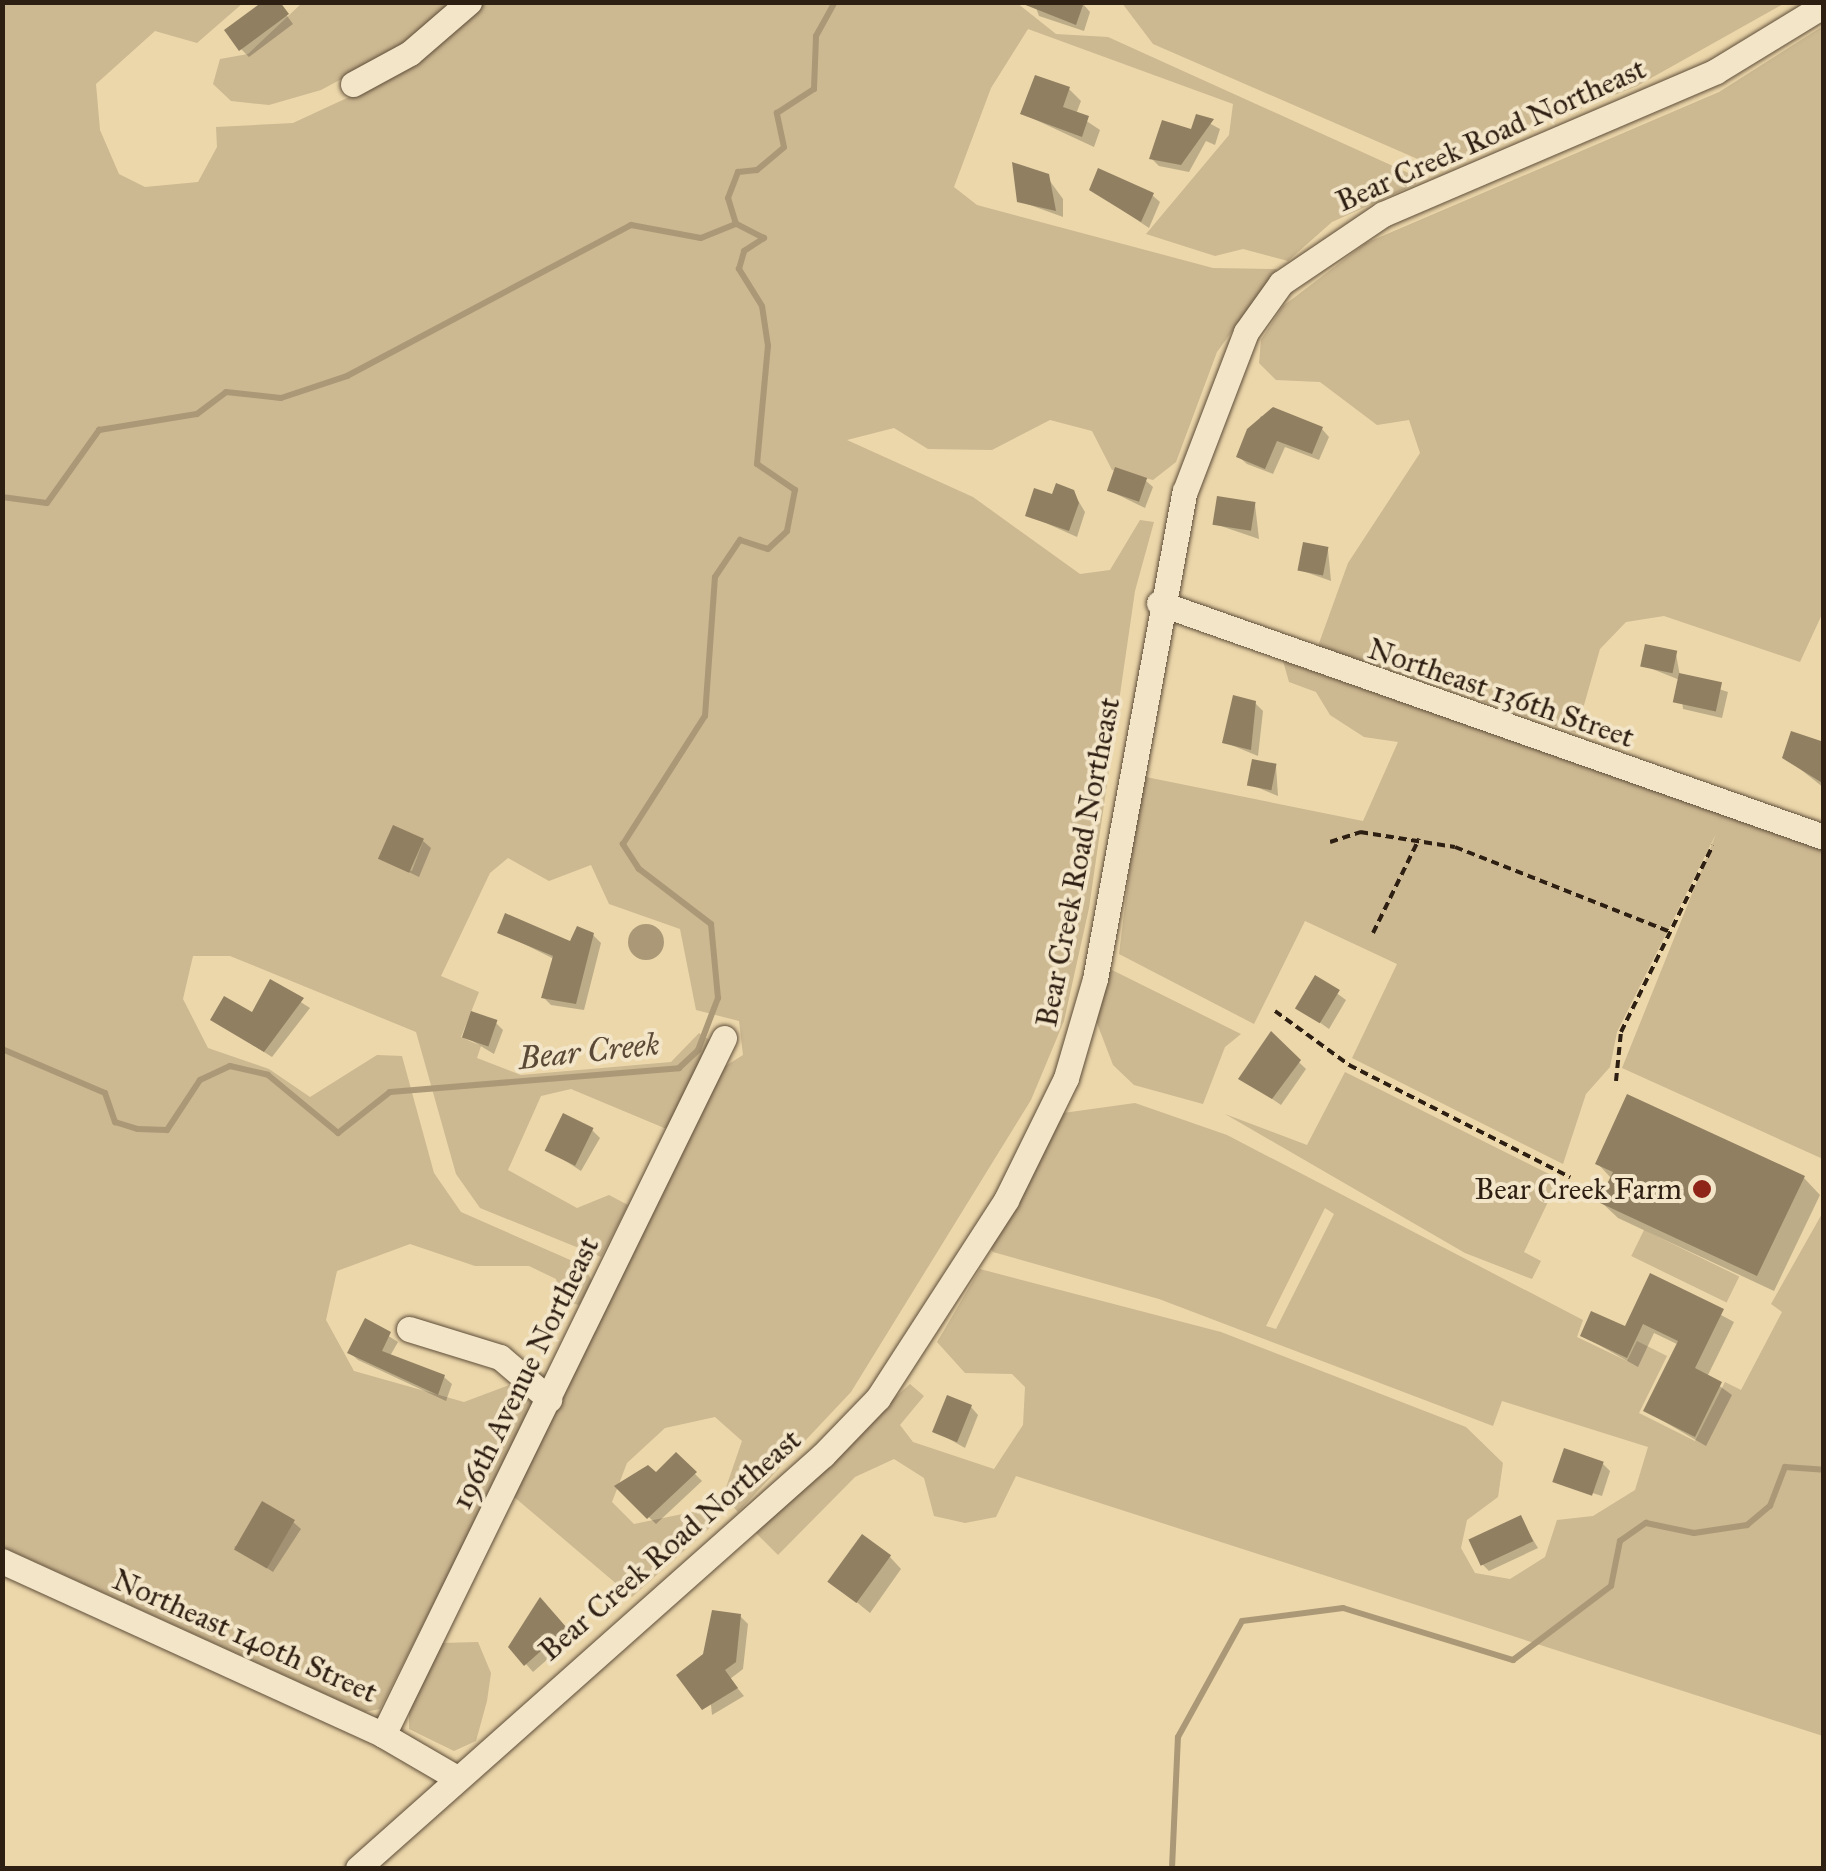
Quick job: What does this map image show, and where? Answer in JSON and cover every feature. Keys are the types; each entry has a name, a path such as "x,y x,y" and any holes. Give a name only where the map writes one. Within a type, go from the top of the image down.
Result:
{"street":[{"path":"353,84 410,53 469,2"},
{"name":"Bear Creek Road Northeast","path":"358,1868 864,1412 1006,1200 1066,1078 1095,979 1159,603 1212,411 1246,332 1280,283 1384,214 1716,71 1824,5"},
{"name":"Northeast 136th Street","path":"1159,603 1824,837"},
{"name":"196th Avenue Northeast","path":"383,1734 724,1038"},
{"path":"410,1329 500,1357 548,1400"},
{"name":"Northeast 140th Street","path":"2,1561 383,1734 457,1778"}],"path":[{"path":"1330,842 1360,832 1419,839 1670,932"},
{"path":"1373,932 1419,839"},
{"path":"1616,1081 1621,1032 1713,844"},
{"path":"1275,1011 1348,1065 1570,1178"}],"shaded area":[{"path":"483,2 1017,3 1056,34 1108,37 1415,176 1416,184 1332,222 1288,261 1243,249 1215,256 1146,234 1229,135 1233,104 1028,29 991,88 954,187 977,205 1213,268 1277,269 1217,352 1176,462 1153,480 1112,470 1092,431 1050,420 992,450 928,449 894,428 847,440 973,497 1080,574 1110,570 1140,520 1154,522 1135,591 1089,908 1064,1021 1031,1100 851,1392 738,1512 723,1496 742,1441 715,1417 665,1428 627,1463 612,1502 634,1524 697,1511 714,1524 632,1597 513,1496 719,1070 743,1055 739,1021 696,1010 680,929 609,904 591,865 549,881 508,858 490,873 441,976 479,992 461,1037 481,1046 477,1058 521,1075 671,1062 699,1033 714,1043 669,1130 571,1089 541,1096 508,1170 577,1208 609,1195 628,1205 601,1257 480,1208 456,1174 416,1032 230,956 193,956 183,999 208,1048 269,1069 310,1097 377,1055 402,1056 434,1173 461,1212 584,1266 592,1281 579,1305 562,1301 556,1279 529,1266 475,1266 410,1244 337,1271 326,1320 354,1371 464,1402 517,1382 535,1404 380,1709 365,1712 3,1547 3,3 243,3 197,43 155,31 96,84 100,130 119,174 145,187 198,182 217,147 216,127 293,123 375,85","holes":["394,826 424,839 412,871 380,859"]},
{"path":"302,3 456,3 405,45 321,90 269,105 231,101 213,84 220,59 248,54"},
{"path":"1122,3 1785,3 1637,86 1436,167 1153,44"},
{"path":"1823,26 1824,610 1800,662 1664,616 1626,622 1600,649 1576,733 1318,646 1348,563 1420,453 1409,420 1377,425 1320,382 1276,380 1259,363 1261,340 1283,306 1366,243 1719,92"},
{"path":"1283,661 1823,848 1823,1159 1622,1068 1716,834 1617,1032 1610,1067 1586,1094 1563,1164 1352,1058 1397,964 1305,921 1254,1024 1119,954 1141,776 1363,821 1398,742 1364,737 1330,715 1316,692 1289,682"},
{"path":"646,924 659,929 664,942 659,955 646,960 633,955 628,942 633,929"},
{"path":"1108,968 1241,1034 1225,1047 1203,1104 1134,1085 1113,1065 1095,1018"},
{"path":"1345,1072 1559,1179 1524,1252 1541,1261 1532,1279 1465,1253 1225,1114 1307,1145"},
{"path":"1135,1103 1227,1135 1583,1320 1577,1337 1627,1361 1637,1341 1667,1356 1639,1413 1695,1441 1725,1382 1741,1390 1782,1312 1771,1304 1823,1212 1823,1736 1016,1476 996,1517 965,1523 934,1516 924,1478 894,1459 855,1477 778,1555 751,1528 910,1384 924,1396 900,1425 913,1442 994,1469 1023,1425 1025,1387 1012,1374 965,1373 937,1342 980,1269 1221,1332 1466,1427 1503,1463 1498,1497 1467,1520 1461,1548 1475,1573 1510,1579 1545,1557 1557,1520 1593,1516 1635,1490 1648,1447 1502,1401 1493,1426 1159,1299 993,1252 988,1245 1063,1113","holes":["1325,1208 1334,1214 1276,1329 1266,1326"]},
{"path":"1644,1230 1739,1276 1727,1303 1631,1256"},
{"path":"478,1642 491,1673 487,1701 476,1741 454,1751 409,1729 409,1707 441,1643"}],"building":[{"path":"262,2 280,2 289,14 239,51 224,30"},
{"path":"1018,2 1084,2 1076,25"},
{"path":"1035,75 1070,87 1063,107 1089,116 1082,137 1020,114"},
{"path":"1196,114 1214,119 1181,165 1149,159 1162,120 1191,129"},
{"path":"1012,162 1049,174 1056,211 1017,202"},
{"path":"1098,168 1154,193 1141,222 1089,190"},
{"path":"1273,407 1323,427 1312,454 1277,441 1265,469 1236,457 1247,429"},
{"path":"1115,467 1147,478 1139,502 1107,491"},
{"path":"1056,483 1074,490 1079,503 1069,531 1025,516 1034,488 1052,494"},
{"path":"1217,496 1256,502 1251,531 1212,525"},
{"path":"1303,542 1329,547 1323,575 1297,570"},
{"path":"1645,644 1677,651 1672,673 1640,666"},
{"path":"1679,673 1722,682 1716,711 1673,702"},
{"path":"1233,695 1256,701 1251,750 1222,743"},
{"path":"1791,731 1824,742 1824,784 1782,758"},
{"path":"1252,759 1277,764 1271,790 1247,786"},
{"path":"393,825 424,839 409,873 378,859"},
{"path":"505,913 570,941 577,926 594,933 576,1004 541,998 553,956 497,933"},
{"path":"1315,975 1340,990 1320,1023 1295,1008"},
{"path":"270,979 304,998 264,1052 210,1020 224,996 252,1012"},
{"path":"471,1011 497,1020 488,1047 462,1037"},
{"path":"1271,1031 1301,1060 1272,1099 1238,1079"},
{"name":"Bear Creek Farm","path":"1627,1094 1805,1176 1757,1276 1598,1202 1613,1172 1595,1164"},
{"path":"563,1113 594,1128 575,1166 545,1151"},
{"path":"1650,1273 1724,1309 1695,1368 1722,1382 1695,1437 1643,1411 1678,1341 1643,1324 1627,1358 1580,1336 1591,1311 1625,1326"},
{"path":"365,1318 391,1332 382,1351 445,1375 438,1395 347,1353"},
{"path":"947,1395 972,1405 957,1442 932,1432"},
{"path":"1564,1448 1604,1462 1592,1496 1552,1482"},
{"path":"676,1452 697,1472 647,1519 614,1486 648,1465 656,1472"},
{"path":"262,1501 295,1520 267,1568 234,1549"},
{"path":"1521,1515 1533,1541 1481,1566 1468,1540"},
{"path":"862,1534 891,1555 856,1603 827,1582"},
{"path":"540,1597 567,1628 524,1666 508,1647"},
{"path":"712,1610 741,1614 736,1662 725,1670 738,1688 702,1710 676,1675 703,1654"}],"waterway":[{"name":"Bear Creek","path":"2,1049 105,1093 115,1122 138,1129 167,1130 200,1080 230,1066 268,1075 338,1133 390,1092 679,1068 698,1050 718,998 711,924 639,869 623,844 705,716 715,577 740,540 768,549 787,531 795,490 757,464 768,346 762,306 739,269 744,251 764,238 736,224 728,198 738,172 757,170 784,147 777,113 814,89 816,36 835,2"},
{"path":"2,497 47,503 99,430 197,414 226,392 281,398 347,376 631,225 701,238 736,224"},
{"path":"1172,1868 1178,1737 1242,1621 1343,1608 1513,1660 1611,1586 1620,1541 1646,1523 1694,1533 1747,1525 1770,1506 1785,1467 1824,1470"}],"place":[{"name":"Bear Creek Farm","path":"1702,1189"}]}
